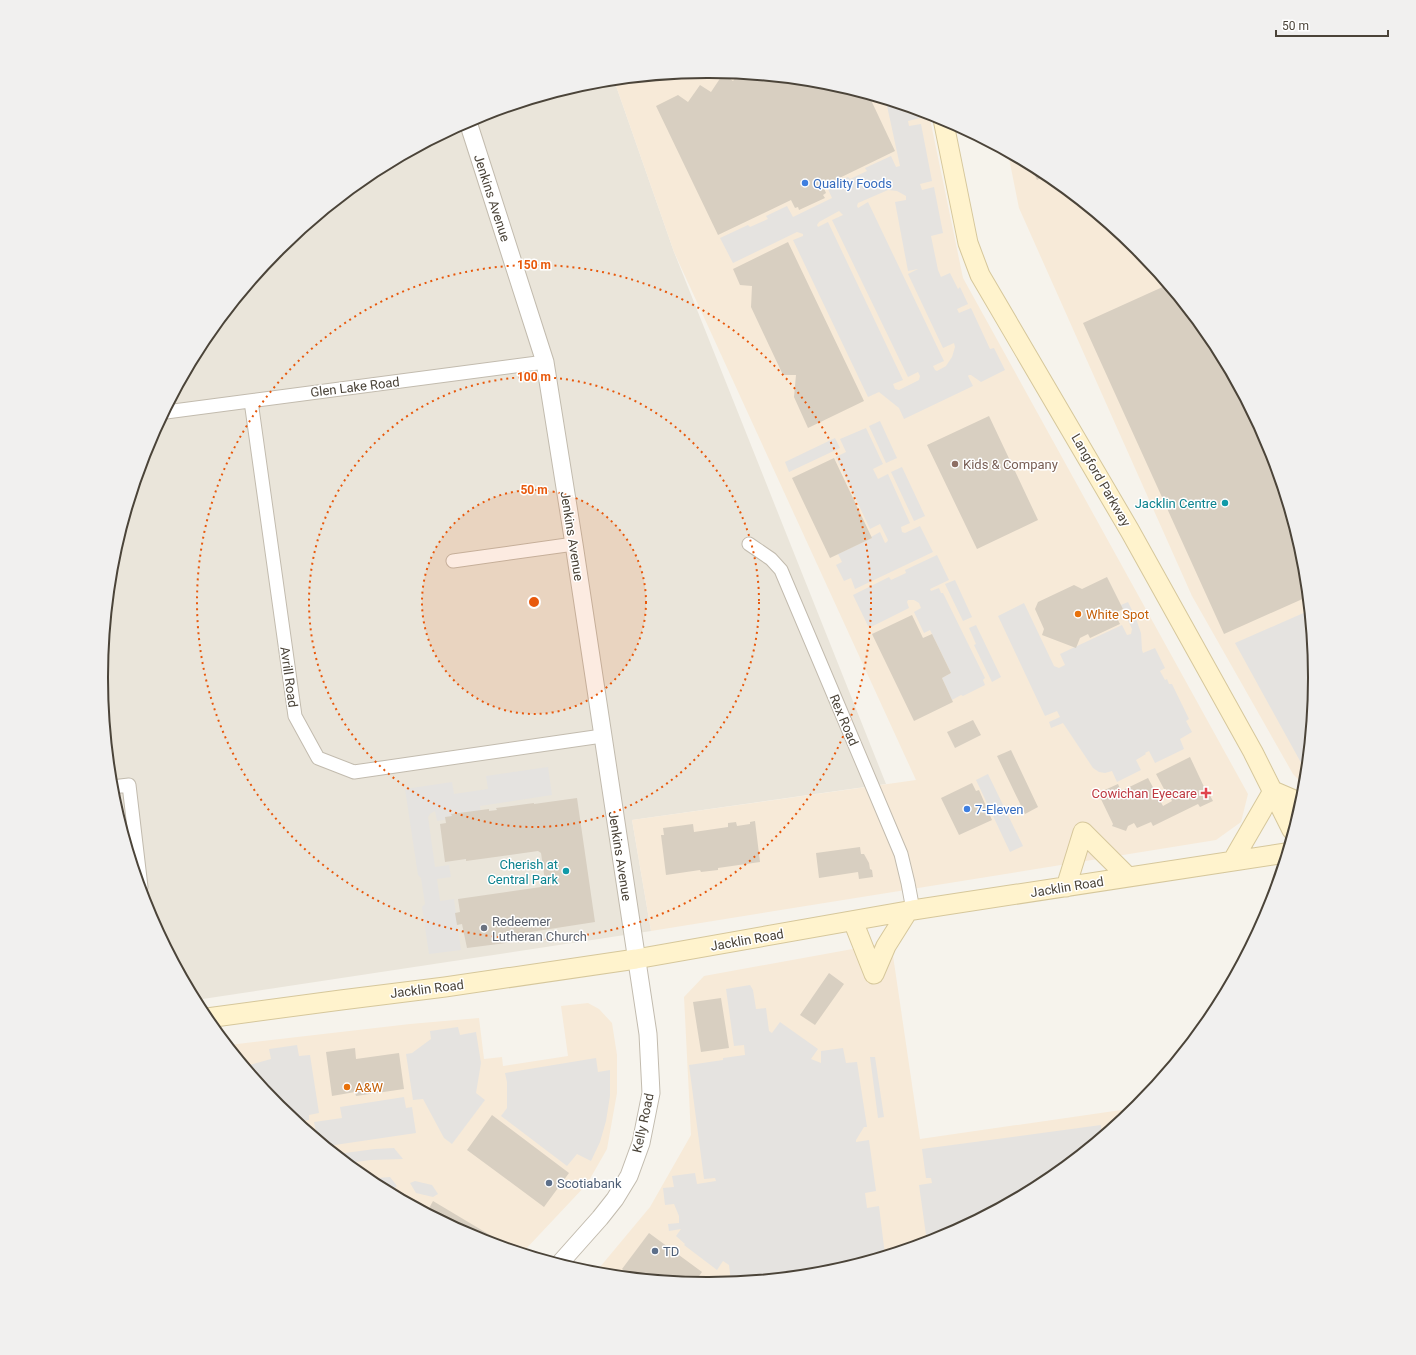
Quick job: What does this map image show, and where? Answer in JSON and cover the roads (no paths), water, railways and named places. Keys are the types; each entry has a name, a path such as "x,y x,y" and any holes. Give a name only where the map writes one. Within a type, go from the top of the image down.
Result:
{"main road":[{"name":"Langford Parkway","path":"945,127 968,243 980,275 1130,531 1252,752 1289,824"},
{"path":"1233,860 1273,791 1295,800"},
{"path":"1066,887 1083,832 1128,877"},
{"name":"Jacklin Road","path":"214,1017 444,987 636,959 910,911 1281,853"},
{"path":"853,921 874,974 886,946 910,911"}],"street":[{"name":"Jenkins Avenue","path":"470,128 545,362 574,544 636,959"},
{"name":"Glen Lake Road","path":"170,411 545,362"},
{"name":"Avrill Road","path":"250,401 295,716 318,758 354,772 602,736"},
{"path":"453,561 574,544"},
{"name":"Rex Road","path":"749,544 771,559 781,570 901,854 908,883 910,911"},
{"path":"119,786 129,785 138,864"},
{"name":"Kelly Road","path":"563,1259 615,1199 629,1176 641,1143 651,1093 648,1034 636,959"}],"place":[{"name":"Quality Foods","path":"805,183"},
{"name":"Kids & Company","path":"955,464"},
{"name":"Jacklin Centre","path":"1225,503"},
{"name":"White Spot","path":"1078,614"},
{"name":"Cowichan Eyecare","path":"1206,793"},
{"name":"7-Eleven","path":"967,809"},
{"name":"Cherish at Central Park","path":"566,871"},
{"name":"Redeemer Lutheran Church","path":"484,928"},
{"name":"A&W","path":"347,1087"},
{"name":"Scotiabank","path":"549,1183"},
{"name":"TD","path":"655,1251"}]}
